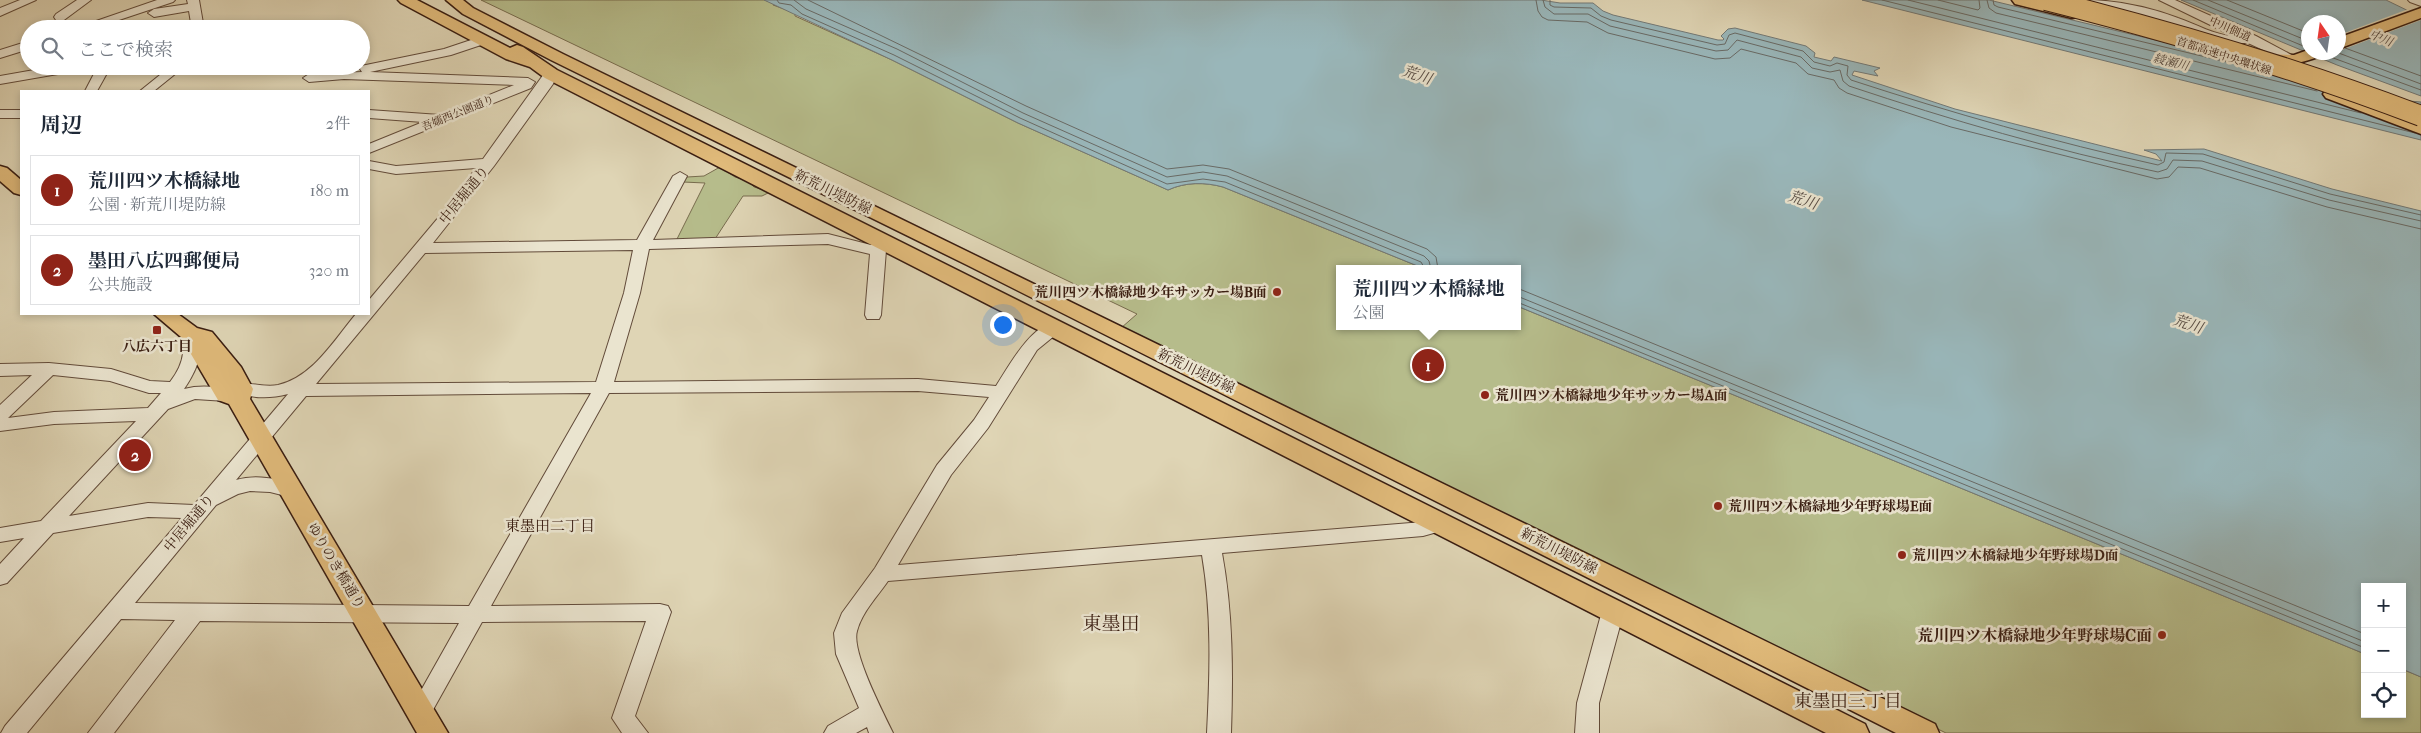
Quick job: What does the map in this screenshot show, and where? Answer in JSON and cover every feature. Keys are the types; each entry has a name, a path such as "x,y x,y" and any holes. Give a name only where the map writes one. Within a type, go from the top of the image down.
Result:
{"highway":[{"name":"首都高速中央環状線","path":"2022,0 2187,44 2290,78 2421,128"},
{"name":"首都高速中央環状線","path":"2046,0 2243,53 2353,90 2421,116"}],"main road":[{"name":"新荒川堤防線","path":"406,0 882,246 1054,328 1854,733"},
{"path":"2034,0 2266,58 2301,57"},
{"name":"新荒川堤防線","path":"461,6 481,29 546,73"},
{"name":"新荒川堤防線","path":"461,6 1924,733"},
{"path":"2346,41 2421,13"},
{"path":"0,173 20,188"},
{"path":"166,315 189,333"},
{"name":"ゆりのき橋通り","path":"189,333 235,394 427,722"}],"street":[{"path":"0,12 30,0"},
{"path":"60,18 85,0"},
{"path":"107,20 169,0"},
{"path":"2063,0 2098,15"},
{"path":"2090,0 2171,20 2221,38 2235,41 2252,38"},
{"name":"中川側道","path":"2165,0 2252,38 2301,56"},
{"path":"2414,0 2421,2"},
{"path":"129,13 152,14 194,3 197,20"},
{"path":"370,69 447,52 483,40"},
{"path":"0,54 20,48"},
{"name":"吾嬬西公園通り","path":"370,150 546,73"},
{"name":"中居堀通り","path":"370,306 489,164 546,73"},
{"path":"0,80 29,75"},
{"path":"92,90 100,75"},
{"path":"147,90 167,75"},
{"path":"309,78 344,75 528,82"},
{"path":"0,114 20,114"},
{"path":"370,114 441,120"},
{"path":"370,165 396,170 489,164"},
{"path":"427,722 474,615 603,388 632,293 642,245 680,176"},
{"path":"420,248 642,245 828,239 873,250 882,246"},
{"path":"873,315 882,246"},
{"name":"中居堀通り","path":"13,733 363,315"},
{"path":"836,733 876,723 847,654 845,633 853,613 882,574 944,470 981,424 1031,346 1054,328"},
{"path":"0,577 157,411 175,388 190,364 193,354 189,333"},
{"path":"0,370 49,369 111,375 149,387 175,388"},
{"path":"0,415 49,369"},
{"path":"0,426 54,418 157,411 176,398 198,392 235,394 286,388 316,372"},
{"path":"301,390 918,385 1000,392"},
{"path":"0,535 148,510 202,508 229,490 258,483 277,485 290,490"},
{"path":"882,574 1423,529 1441,524"},
{"path":"1211,546 1219,585 1222,642 1219,733"},
{"path":"115,611 365,615 660,612 623,718 636,733"},
{"path":"1587,733 1588,703 1612,611"},
{"path":"100,733 194,612"}],"green space":[{"path":"481,0 764,0 774,3 773,5 795,13 795,16 892,60 1018,123 1168,190 1181,185 1195,184 1223,187 1415,265 1336,265 1336,330 1521,330 1521,308 2361,652 2361,718 2406,718 2406,671 2421,677 2421,733 1946,733 1121,328 1137,314"},
{"path":"720,167 735,177 748,181 754,187 770,192 762,196 743,196 715,239 676,241 705,183 683,182 687,177 704,176"}],"water":[{"name":"荒川","path":"764,0 1541,0 1560,3 1593,3 1603,11 1613,15 1718,40 1724,39 1721,36 1728,29 1735,28 1806,46 1815,53 1814,57 1831,61 1834,57 1880,68 1874,71 1878,76 1854,71 1852,75 1955,109 2162,161 2156,154 2144,150 2204,149 2332,189 2421,211 2421,677 2406,671 2406,583 2361,583 2361,652 1521,308 1521,265 1415,265 1223,187 1195,184 1181,185 1168,190 1018,123 892,60"},
{"name":"綾瀬川","path":"1862,0 1989,0 2409,101 2421,102 2421,140"},
{"name":"中川","path":"2181,0 2386,0 2421,17 2421,96 2325,60 2346,60 2346,15 2301,15 2301,50"}],"pier":[{"path":"2411,8 2421,14 2421,20 2346,48 2346,32"}],"place":[{"name":"荒川四ツ木橋緑地少年サッカー場B面","path":"1277,292"},
{"name":"八広六丁目","path":"157,330"},
{"name":"荒川四ツ木橋緑地","path":"1428,365"},
{"name":"荒川四ツ木橋緑地少年サッカー場A面","path":"1485,395"},
{"name":"墨田八広四郵便局","path":"135,455"},
{"name":"荒川四ツ木橋緑地少年野球場E面","path":"1718,506"},
{"name":"荒川四ツ木橋緑地少年野球場D面","path":"1902,555"},
{"name":"荒川四ツ木橋緑地少年野球場C面","path":"2162,635"}],"district":[{"name":"東墨田二丁目","path":"550,526"},
{"name":"東墨田","path":"1111,624"},
{"name":"東墨田三丁目","path":"1848,701"}]}
